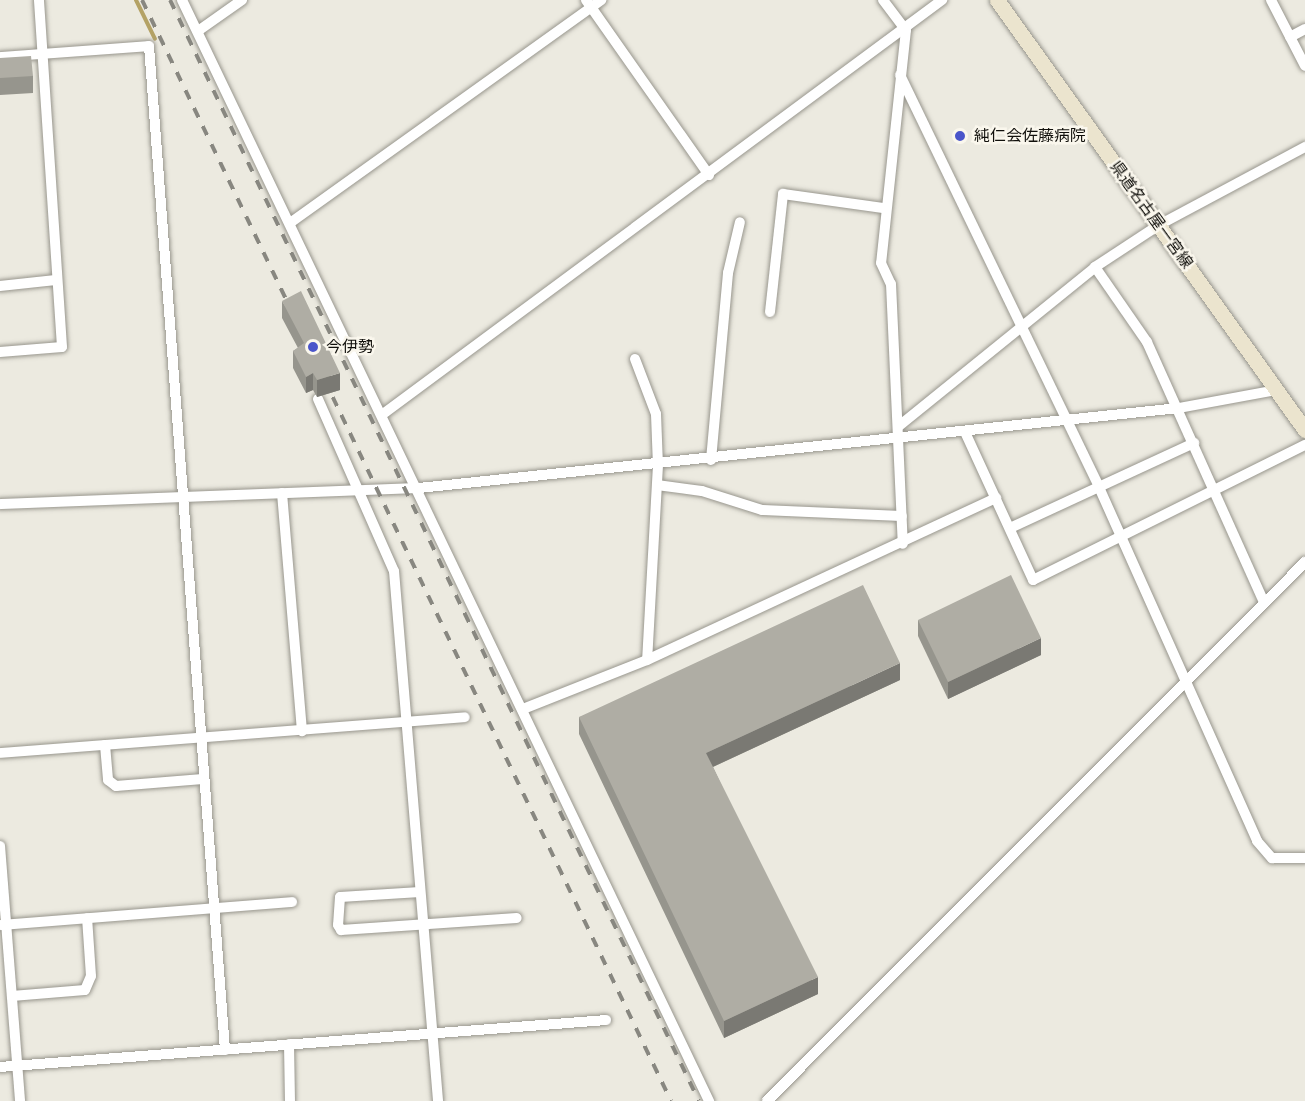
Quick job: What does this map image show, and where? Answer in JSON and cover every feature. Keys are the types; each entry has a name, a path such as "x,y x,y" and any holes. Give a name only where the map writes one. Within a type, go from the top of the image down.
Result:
{"main road":[{"name":"県道名古屋一宮線","path":"997,0 1305,430"}],"street":[{"path":"0,352 62,347 40,54 39,0"},
{"path":"182,0 419,488 709,1101"},
{"path":"198,31 242,0"},
{"path":"290,223 588,4 601,0"},
{"path":"883,0 906,30 883,207 881,263 891,284 900,438 903,544"},
{"path":"383,414 906,30 942,0"},
{"path":"1271,0 1305,66"},
{"path":"588,4 709,175"},
{"path":"1290,37 1305,29"},
{"path":"0,57 149,46 225,1050"},
{"path":"900,75 1019,328 1098,485 1189,681 1265,853 1289,860 1305,858"},
{"path":"899,426 1095,267 1159,225 1305,147"},
{"path":"770,312 783,194 883,207"},
{"path":"711,460 728,273 740,222"},
{"path":"1095,267 1147,342 1179,408 1212,490 1264,602"},
{"path":"0,286 56,280"},
{"path":"636,359 656,414 658,465 647,660"},
{"path":"0,504 419,488 711,460 1179,408 1276,390"},
{"path":"318,399 394,571 438,1101"},
{"path":"965,432 1033,580 1122,538 1212,490 1305,445"},
{"path":"1010,528 1098,485 1194,443"},
{"path":"657,485 702,491 762,510 902,516"},
{"path":"282,493 302,730"},
{"path":"523,709 647,660 903,544 996,498"},
{"path":"767,1101 1189,681 1305,562"},
{"path":"0,753 465,717"},
{"path":"105,745 108,780 116,786 203,779"},
{"path":"0,853 4,964 12,996 20,1101"},
{"path":"420,892 340,897 338,925 341,930 517,918"},
{"path":"3,925 292,902"},
{"path":"12,996 85,990 91,976 87,918"},
{"path":"0,1067 432,1031 606,1020"},
{"path":"289,1044 290,1101"}],"building":[{"path":"31,56 33,76 0,78 0,58"},
{"path":"301,291 340,373 317,380 313,373 306,377 293,351 304,343 282,301"},
{"path":"1011,575 1041,638 948,682 918,620"},
{"path":"863,585 900,663 706,753 818,977 724,1021 579,717"}],"waterway":[{"path":"136,0 155,39"}],"railway":[{"path":"142,0 293,314"},
{"path":"170,0 699,1101"},
{"path":"324,379 671,1101"}],"place":[{"name":"純仁会佐藤病院","path":"960,136"},
{"name":"今伊勢","path":"313,347"}]}
